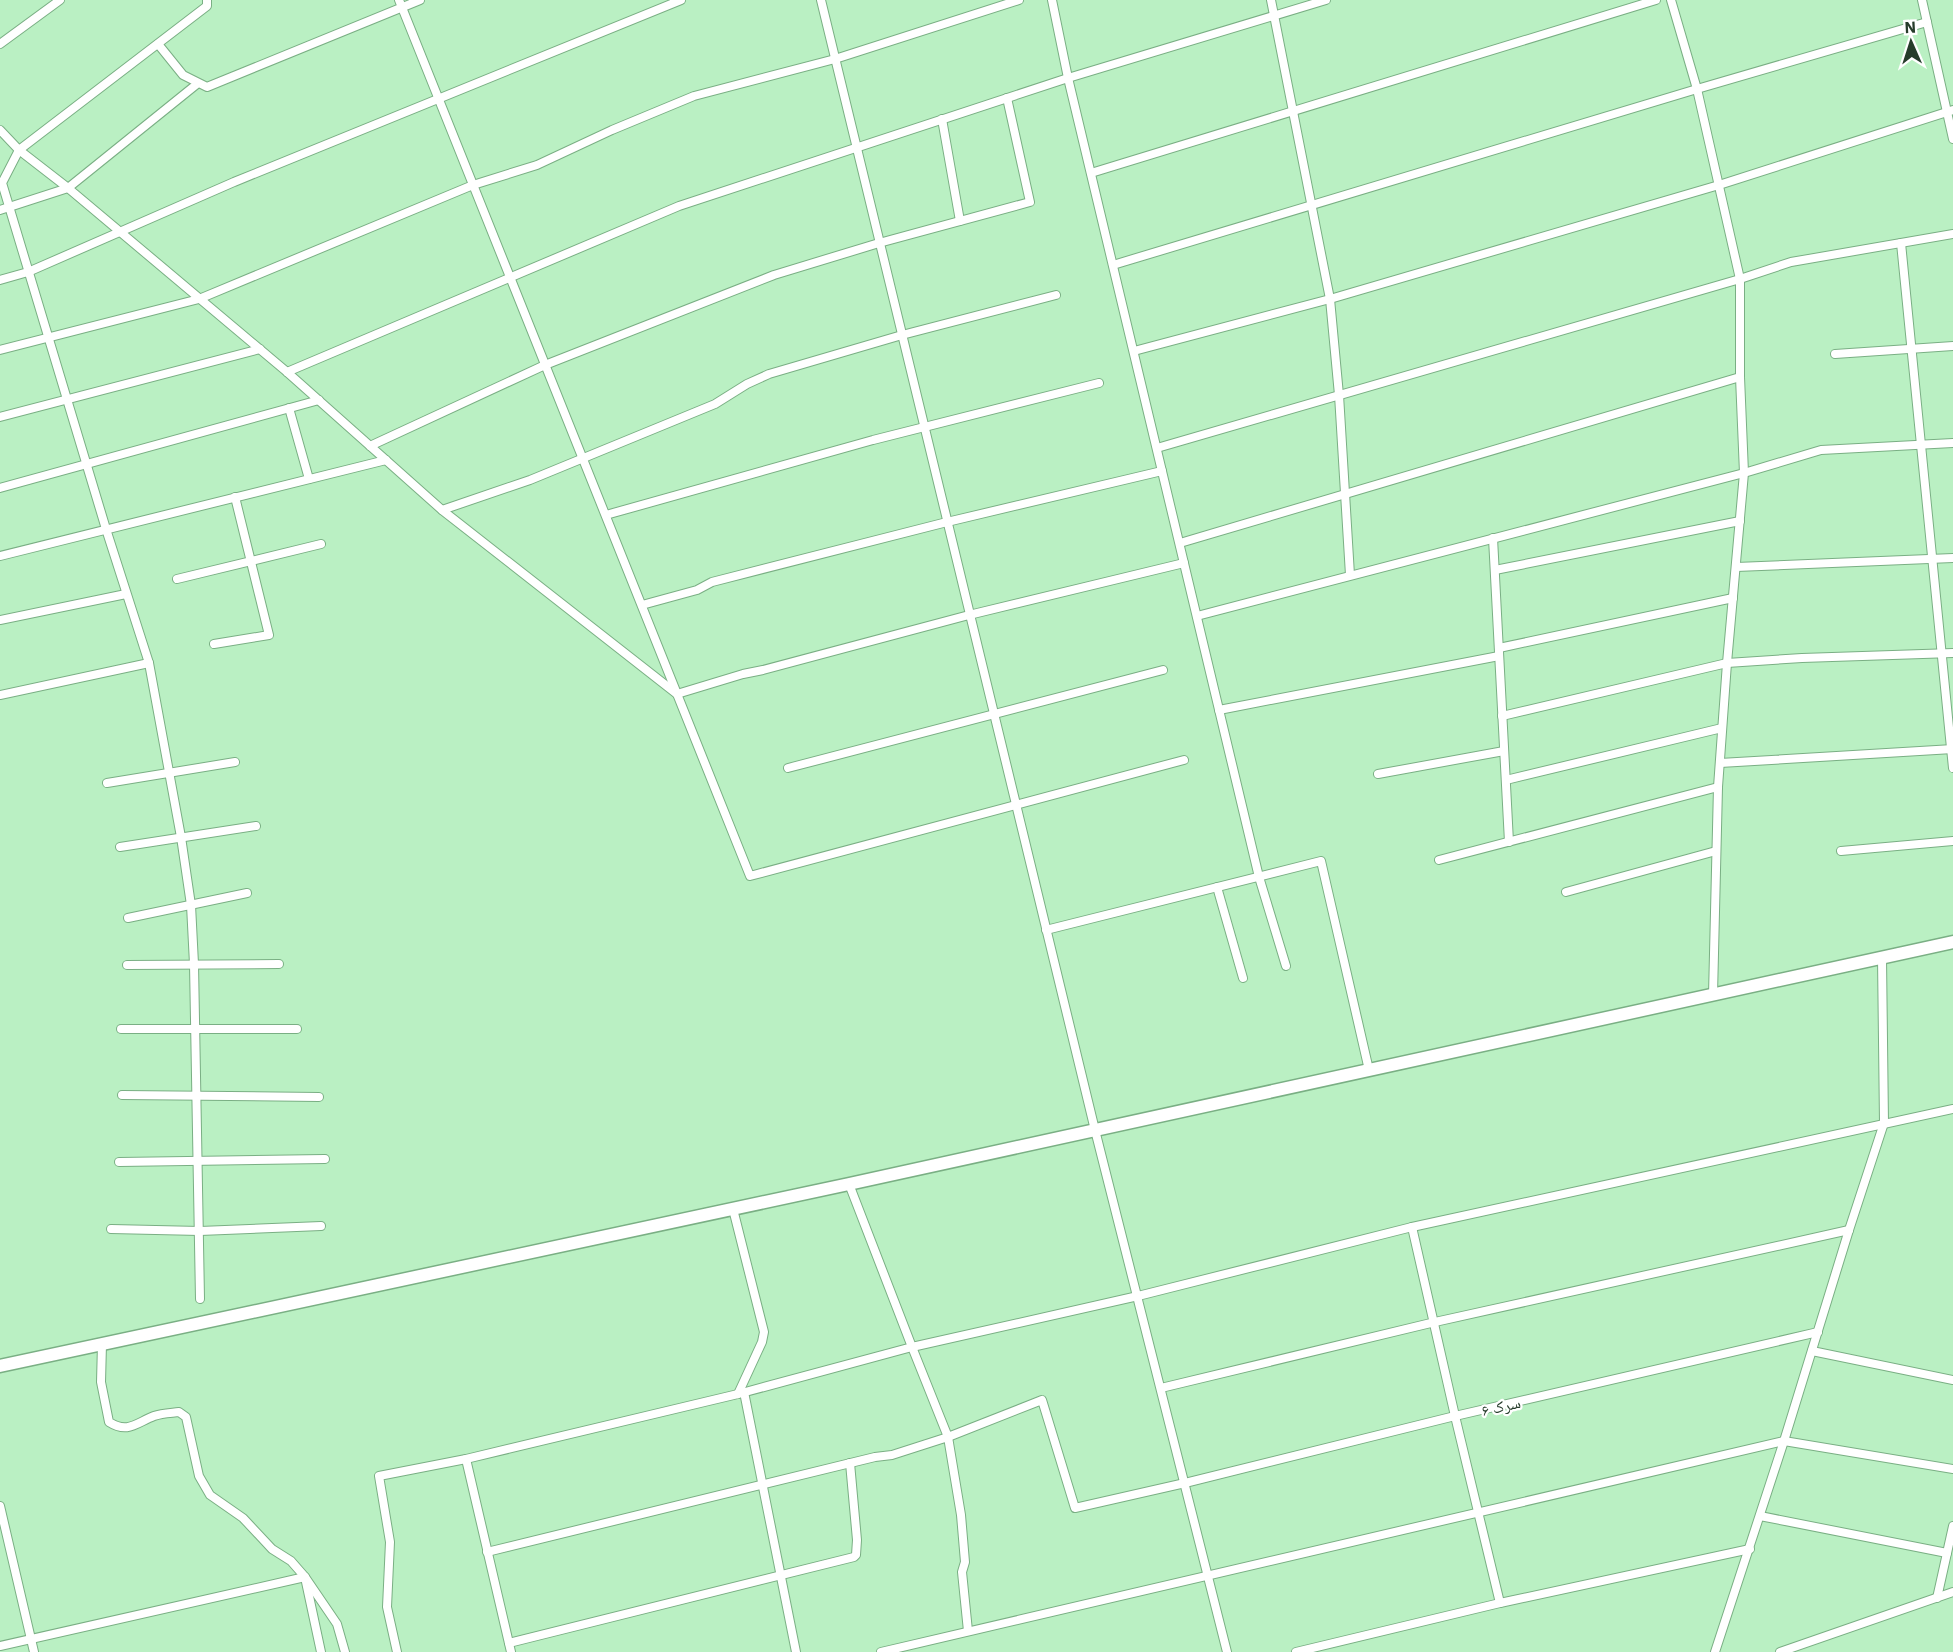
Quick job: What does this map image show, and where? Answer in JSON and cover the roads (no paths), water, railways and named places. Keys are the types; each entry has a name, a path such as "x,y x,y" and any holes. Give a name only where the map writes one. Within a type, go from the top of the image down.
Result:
{"main road":[{"path":"0,1366 849,1184 1953,942"}],"street":[{"path":"0,44 60,0"},
{"path":"200,1299 194,964 191,905 181,837 149,663 28,272 4,208 2,183 19,150 207,6 207,0"},
{"path":"158,44 183,75 207,87 401,3 420,0"},
{"path":"0,280 28,272 234,182 681,0"},
{"path":"821,0 1095,1130 1227,1652"},
{"path":"0,350 199,298 473,185 537,165 612,130 694,96 835,58 1019,0"},
{"path":"1052,0 1068,78 1259,877 1286,966"},
{"path":"1271,0 1330,299 1339,395 1350,575"},
{"path":"287,372 679,206 1068,78 1326,0"},
{"path":"1091,173 1656,0"},
{"path":"1671,0 1697,89 1740,279 1740,376 1744,473 1726,663 1718,787 1713,995"},
{"path":"1922,0 1950,110 1953,139"},
{"path":"401,3 750,876 1184,760"},
{"path":"1113,266 1697,89 1927,22"},
{"path":"4,208 68,189 197,84"},
{"path":"370,446 545,365 774,275 879,243 1029,202 1007,98"},
{"path":"1134,351 1330,299 1719,185 1950,110"},
{"path":"942,119 960,221"},
{"path":"0,130 19,150 287,372 442,510 677,694"},
{"path":"1157,448 1740,279 1791,262 1953,234"},
{"path":"1902,243 1953,768"},
{"path":"442,510 530,480 715,404 747,384 769,374 902,335 1056,295"},
{"path":"1835,354 1953,346"},
{"path":"0,417 260,349"},
{"path":"1180,543 1740,376"},
{"path":"606,515 873,440 1100,383"},
{"path":"0,488 319,400"},
{"path":"289,408 309,479"},
{"path":"1197,616 1744,473 1821,450 1953,443"},
{"path":"0,556 386,460"},
{"path":"642,605 697,590 712,582 947,522 1162,471"},
{"path":"214,644 269,635 235,497"},
{"path":"1495,570 1740,521"},
{"path":"1493,538 1509,842"},
{"path":"177,579 321,544"},
{"path":"1736,567 1953,558"},
{"path":"677,694 743,674 969,615 1184,563"},
{"path":"0,620 126,594"},
{"path":"1219,710 1499,652 1733,598"},
{"path":"1502,716 1726,663 1953,652"},
{"path":"0,695 149,663"},
{"path":"788,768 1163,670"},
{"path":"1506,780 1722,728"},
{"path":"1720,763 1952,749"},
{"path":"1378,774 1504,751"},
{"path":"107,783 235,762"},
{"path":"1439,860 1718,787"},
{"path":"120,847 256,826"},
{"path":"1841,851 1953,841"},
{"path":"1566,892 1716,851"},
{"path":"1046,930 1321,861 1369,1070"},
{"path":"1217,887 1243,978"},
{"path":"128,918 247,892"},
{"path":"1715,1652 1750,1549 1884,1123 1882,958"},
{"path":"127,964 279,964"},
{"path":"121,1029 297,1029"},
{"path":"122,1095 319,1097"},
{"path":"397,1652 387,1607 390,1542 379,1476 465,1459 741,1393 912,1347 1137,1296 1412,1227 1953,1109"},
{"path":"119,1162 325,1160"},
{"path":"849,1184 948,1437 961,1515 965,1562 962,1572 968,1631"},
{"path":"733,1209 764,1332 741,1393 764,1484 796,1652"},
{"path":"111,1229 200,1231 321,1226"},
{"path":"1412,1227 1500,1604"},
{"path":"1161,1388 1435,1322 1849,1230"},
{"name":"سرک ۶","path":"948,1437 1042,1400 1075,1508 1455,1416 1818,1332"},
{"path":"102,1344 101,1382 109,1422 119,1428 134,1426 157,1415 179,1412 186,1417 199,1476 210,1495 243,1518 272,1549 291,1561 305,1577 337,1624 345,1652"},
{"path":"1812,1351 1953,1380"},
{"path":"487,1552 850,1463 892,1455 948,1437"},
{"path":"881,1652 1784,1441 1953,1469"},
{"path":"465,1459 510,1648 842,1561 856,1555 857,1540 850,1463"},
{"path":"0,1506 34,1652"},
{"path":"1760,1516 1947,1553"},
{"path":"1937,1598 1953,1527"},
{"path":"0,1548 10,1546"},
{"path":"1296,1652 1750,1549"},
{"path":"0,1646 305,1577"},
{"path":"305,1577 321,1652"},
{"path":"1780,1652 1953,1592"}]}
